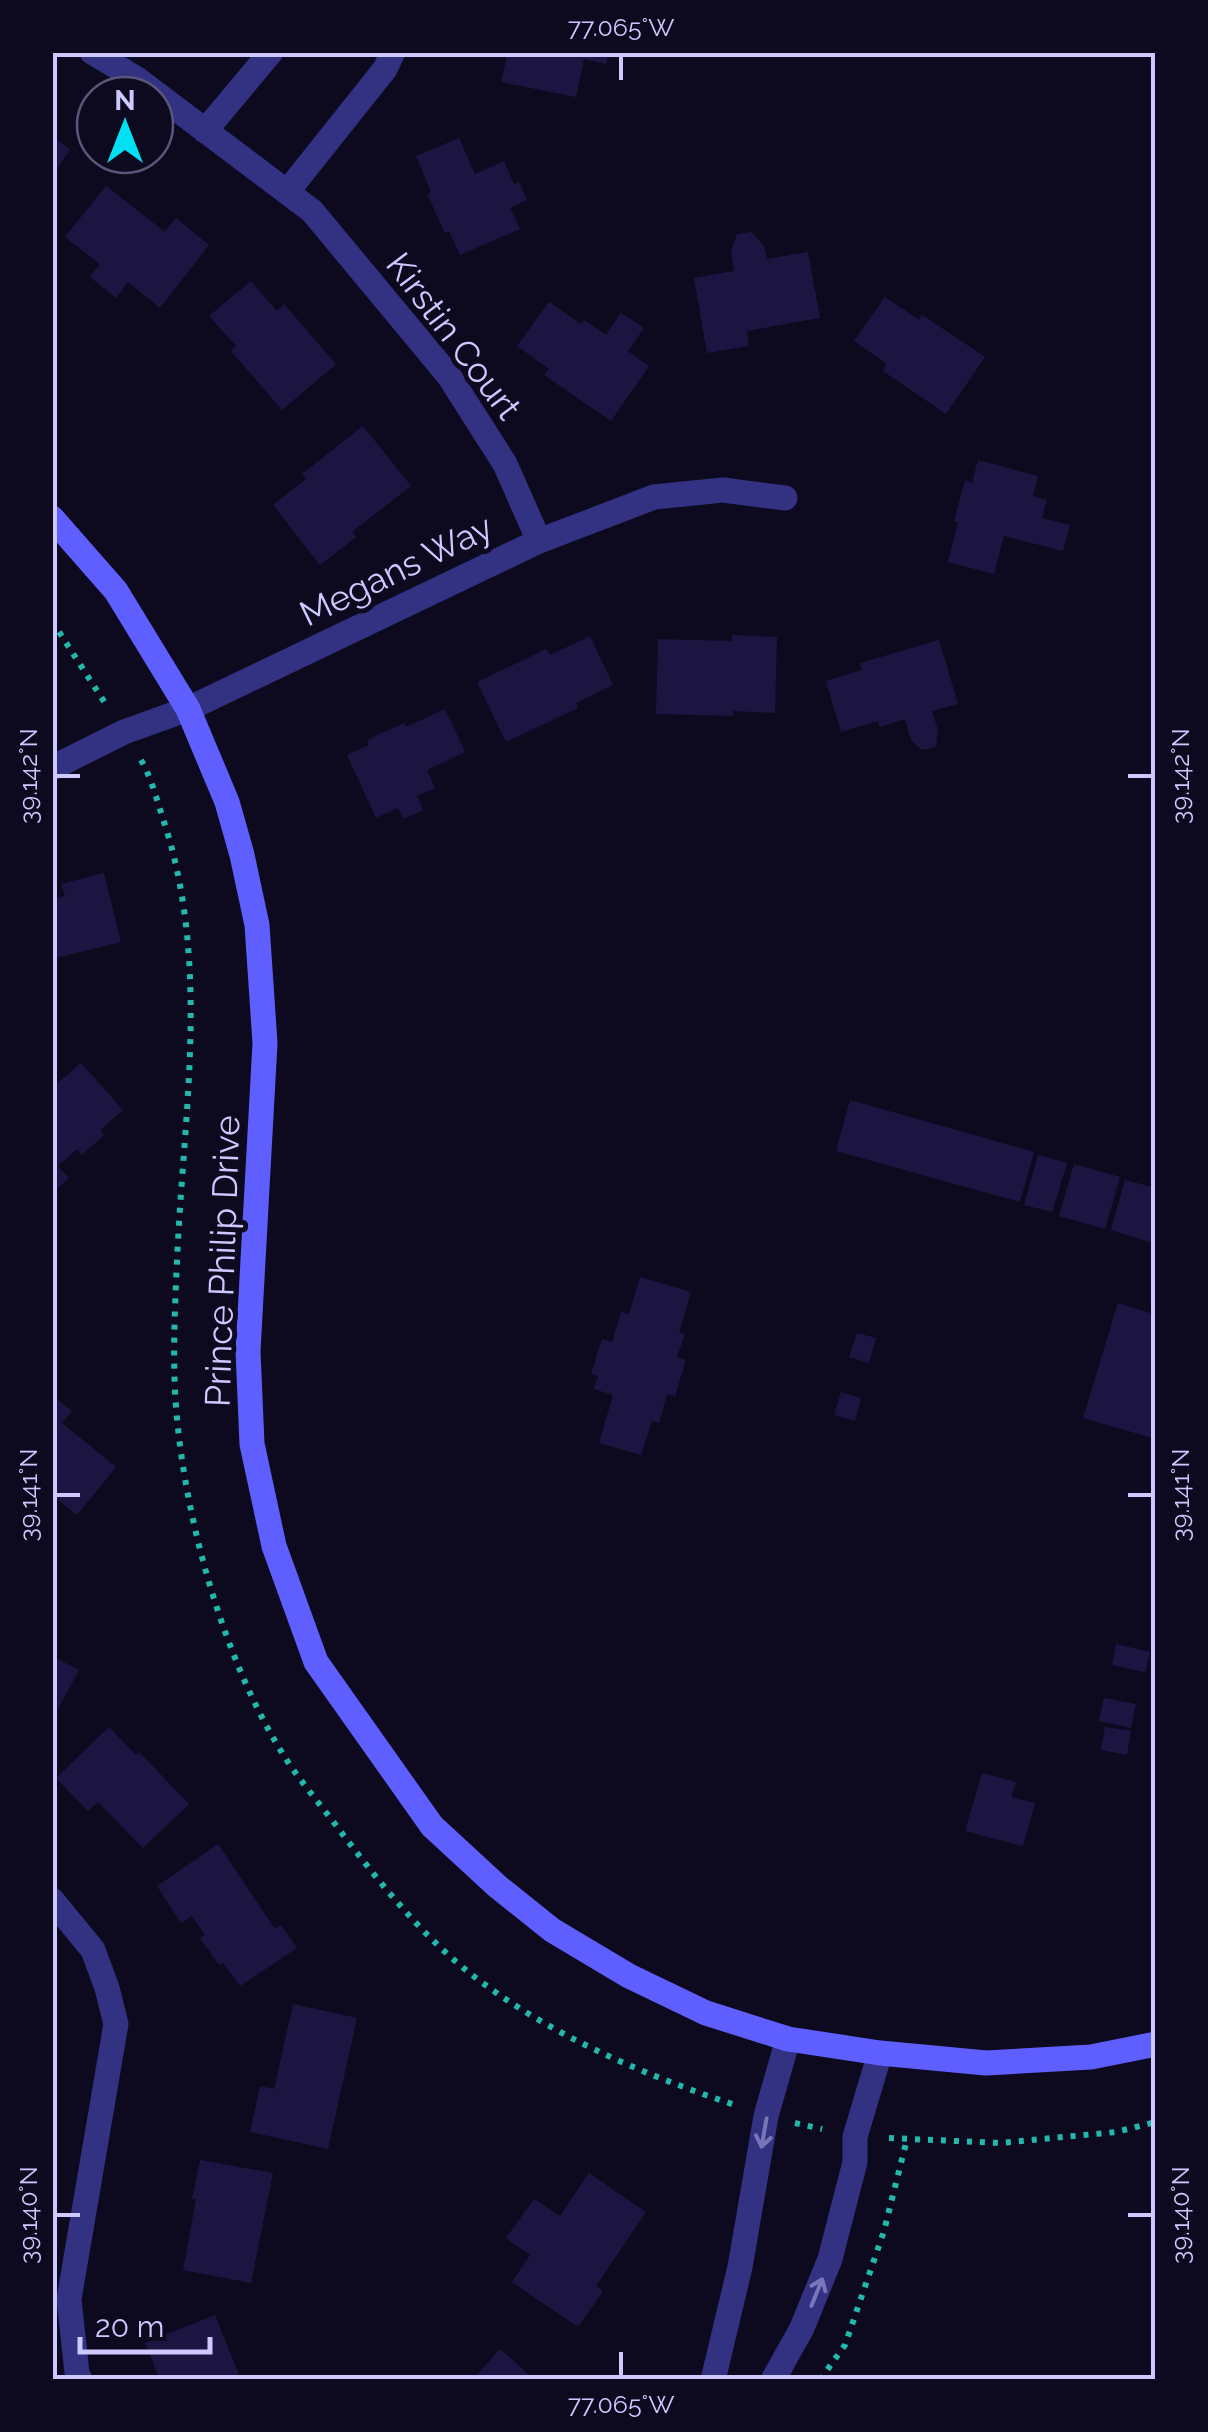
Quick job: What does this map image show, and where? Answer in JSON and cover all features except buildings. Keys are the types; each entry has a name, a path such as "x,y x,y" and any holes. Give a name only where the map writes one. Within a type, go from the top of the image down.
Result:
{"street":[{"name":"Kirstin Court","path":"92,52 137,80 312,211 449,376 505,464 539,541"},
{"path":"205,130 271,52"},
{"path":"287,192 385,69 393,52"},
{"name":"Megans Way","path":"52,768 124,732 188,708 539,541 654,497 723,490 785,498"},
{"name":"Prince Philip Drive","path":"52,518 116,590 188,708 227,802 257,925 265,1042 248,1351 252,1444 274,1546 316,1662 432,1826 552,1930 629,1976 706,2013 788,2039 880,2053 986,2062 1090,2057 1156,2044"},
{"path":"52,1900 93,1950 116,2024 68,2299 80,2380"},
{"path":"714,2380 740,2267 766,2116 788,2039"},
{"path":"774,2380 802,2328 830,2259 855,2162 855,2137 880,2053"}],"path":[{"path":"52,621 148,773 170,845 188,928 192,1015 177,1263 175,1388 179,1436 192,1519 242,1678 286,1758 358,1854 435,1944 478,1980 565,2035 676,2086 766,2116 855,2137 1001,2143 1116,2132 1156,2122"},
{"path":"820,2380 845,2345 884,2231 907,2139"}]}
